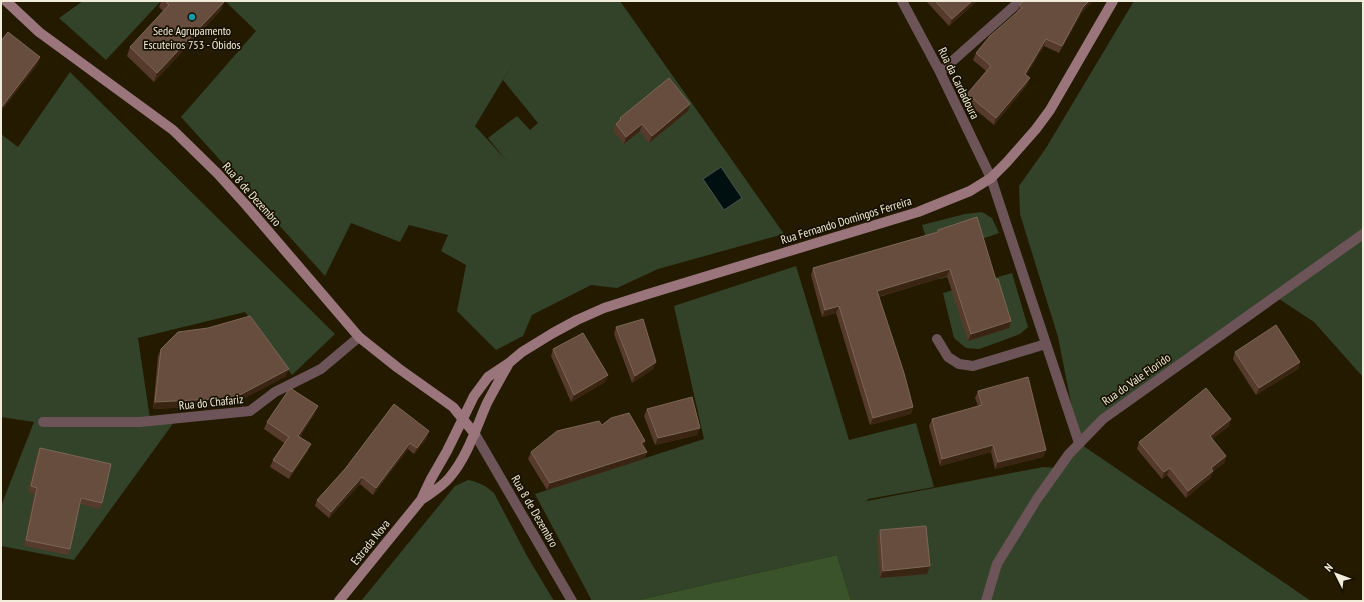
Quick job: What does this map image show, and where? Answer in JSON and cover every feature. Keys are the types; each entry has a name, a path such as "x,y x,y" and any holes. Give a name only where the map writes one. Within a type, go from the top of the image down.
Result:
{"street":[{"name":"Rua 8 de Dezembro","path":"6,1 39,32 173,130 246,205 358,336 398,368 452,407 475,434 572,601"},
{"name":"Rua da Cardadoura","path":"902,1 940,72 991,178 1079,444"},
{"path":"940,72 1020,1"},
{"name":"Rua Fernando Domingos Ferreira","path":"463,420 480,386 488,377 522,352 577,320 604,308 663,289 918,212 970,191 991,178 1022,146 1050,110 1113,1"},
{"name":"Rua do Vale Florido","path":"986,601 997,564 1037,499 1069,454 1102,419 1363,234"},
{"name":"Rua do Chafariz","path":"43,422 140,422 250,411 275,392 321,369 358,336"},
{"path":"937,339 948,357 959,364 973,366 1046,344"},
{"name":"Rua Fernando Domingos Ferreira","path":"475,434 487,404 509,363"},
{"name":"Estrada Nova","path":"339,601 421,500 463,420"},
{"name":"Estrada Nova","path":"421,500 437,489 449,477 465,455 475,434"}],"green space":[{"path":"83,1 161,1 106,60 59,18"},
{"path":"225,1 620,1 784,234 658,269 617,288 591,285 532,315 523,336 496,350 457,311 466,265 441,251 448,235 409,225 400,242 351,223 325,276 181,117 256,31","holes":["516,58 503,80 538,123 530,130 517,116 488,138 506,160 475,126"]},
{"path":"1134,1 1363,1 1363,377 1314,322 1276,297 1103,419 1079,443 1058,337 1020,214 1019,186 1046,148"},
{"path":"70,72 335,334 292,375 245,312 138,338 150,419 177,418 74,560 1,546 1,506 34,422 1,417 1,134 18,147"},
{"path":"982,212 992,218 999,233 979,240 948,277 939,279 922,225 965,214"},
{"path":"796,266 849,440 916,423 934,487 868,499 867,501 1043,467 1059,468 1079,443 1311,601 851,601 837,555 634,601 592,601 535,494 704,439 674,306"},
{"path":"1012,273 1028,327 1020,334 979,349 966,348 954,338 943,293"},
{"path":"468,480 488,488 494,493 527,556 554,601 361,601 455,486"},
{"path":"837,555 851,601 634,601"}],"shaded area":[{"path":"721,167 742,198 724,210 703,179"}],"building":[{"path":"165,1 224,2 157,73 130,47 169,5"},
{"path":"935,1 972,1 952,19"},
{"path":"1024,1 1089,1 1083,7 1062,46 1046,39 1025,74 1030,78 996,118 967,94 991,66 976,53 990,36 1022,8 1019,5"},
{"path":"8,32 40,57 1,108 1,41"},
{"path":"669,78 690,104 652,136 642,124 626,137 616,124 621,119 620,118"},
{"path":"977,217 996,280 998,279 1011,321 971,334 950,269 877,291 904,373 913,407 873,418 839,306 825,310 813,268 938,232 938,230"},
{"path":"250,316 289,369 234,398 155,402 161,349 178,332 208,328"},
{"path":"643,319 656,362 635,376 616,327"},
{"path":"1276,325 1300,362 1259,388 1235,352"},
{"path":"583,333 608,375 574,395 553,349"},
{"path":"1028,377 1046,450 998,462 993,445 942,459 932,419 982,405 978,391"},
{"path":"290,388 318,406 298,436 311,444 292,472 273,460 289,437 267,422"},
{"path":"1206,388 1231,419 1210,436 1226,456 1211,468 1213,471 1188,491 1170,468 1164,472 1139,442"},
{"path":"692,397 700,428 658,438 647,409"},
{"path":"394,404 429,431 417,448 410,443 376,488 362,477 331,512 317,500 345,469"},
{"path":"629,413 645,441 641,443 647,452 550,483 531,452 557,431 599,421 602,425 611,418"},
{"path":"40,448 111,464 102,503 81,498 70,549 26,540 37,488 31,486"},
{"path":"926,526 930,566 883,571 880,530"}],"place":[{"name":"Sede Agrupamento Escuteiros 753 - Óbidos","path":"192,17"}]}
